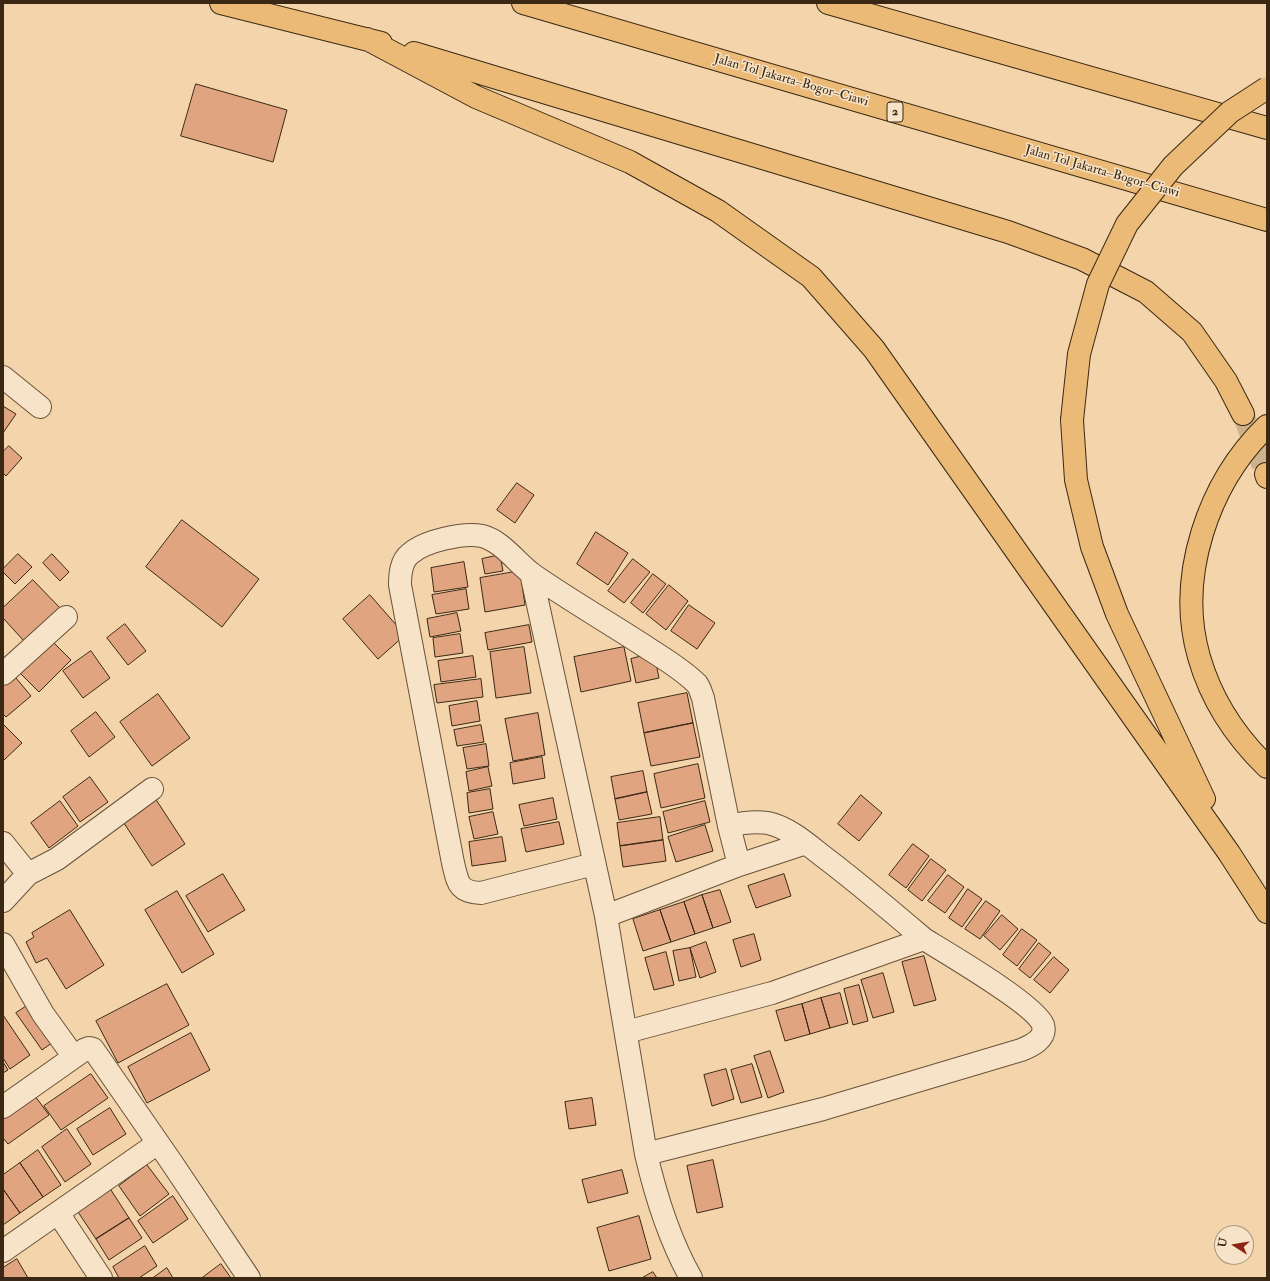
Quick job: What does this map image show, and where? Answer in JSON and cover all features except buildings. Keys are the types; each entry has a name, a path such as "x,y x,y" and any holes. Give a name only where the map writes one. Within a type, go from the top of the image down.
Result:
{"highway":[{"path":"221,3 367,39 1008,232 1082,259 1146,292 1192,332 1226,380 1243,414"},
{"name":"Jalan Tol Jakarta–Bogor–Ciawi","path":"523,3 1267,220"},
{"path":"828,3 1267,128"},
{"path":"367,39 476,97 630,162 718,211 811,277 874,349 1229,853 1267,912"},
{"path":"1229,853 1117,614 1095,554 1076,480 1072,420 1079,354 1098,284 1127,224 1173,166 1230,112 1267,88"},
{"path":"1267,426 1256,437 1236,463 1216,497 1200,544 1196,560 1192,591 1193,626 1199,657 1210,687 1223,713 1245,742 1267,767"}],"street":[{"path":"3,377 40,407"},
{"path":"594,864 481,893 468,892 462,888 457,879 400,585 402,568 409,554 420,547 440,539 460,535 472,534 483,536 506,550 531,574 670,663 698,686 703,698 729,826 739,865"},
{"path":"531,574 606,916 646,1154 652,1181 661,1210 673,1240 691,1278"},
{"path":"3,674 66,617"},
{"path":"3,901 28,874 57,858 152,789"},
{"path":"646,1154 823,1109 1021,1050 1033,1045 1040,1038 1043,1031 1043,1024 1038,1017 1017,999 962,962 924,939 879,900 806,844 782,828 768,823 756,822 729,826"},
{"path":"3,843 28,874"},
{"path":"606,916 739,865 806,844"},
{"path":"626,1032 772,993 924,939"},
{"path":"3,944 43,1014 74,1057"},
{"path":"3,1107 84,1050 89,1048 93,1049 249,1278"},
{"path":"3,1251 158,1143"},
{"path":"58,1213 100,1278"}],"tunnel":[{"path":"1243,414 1266,474"}]}
